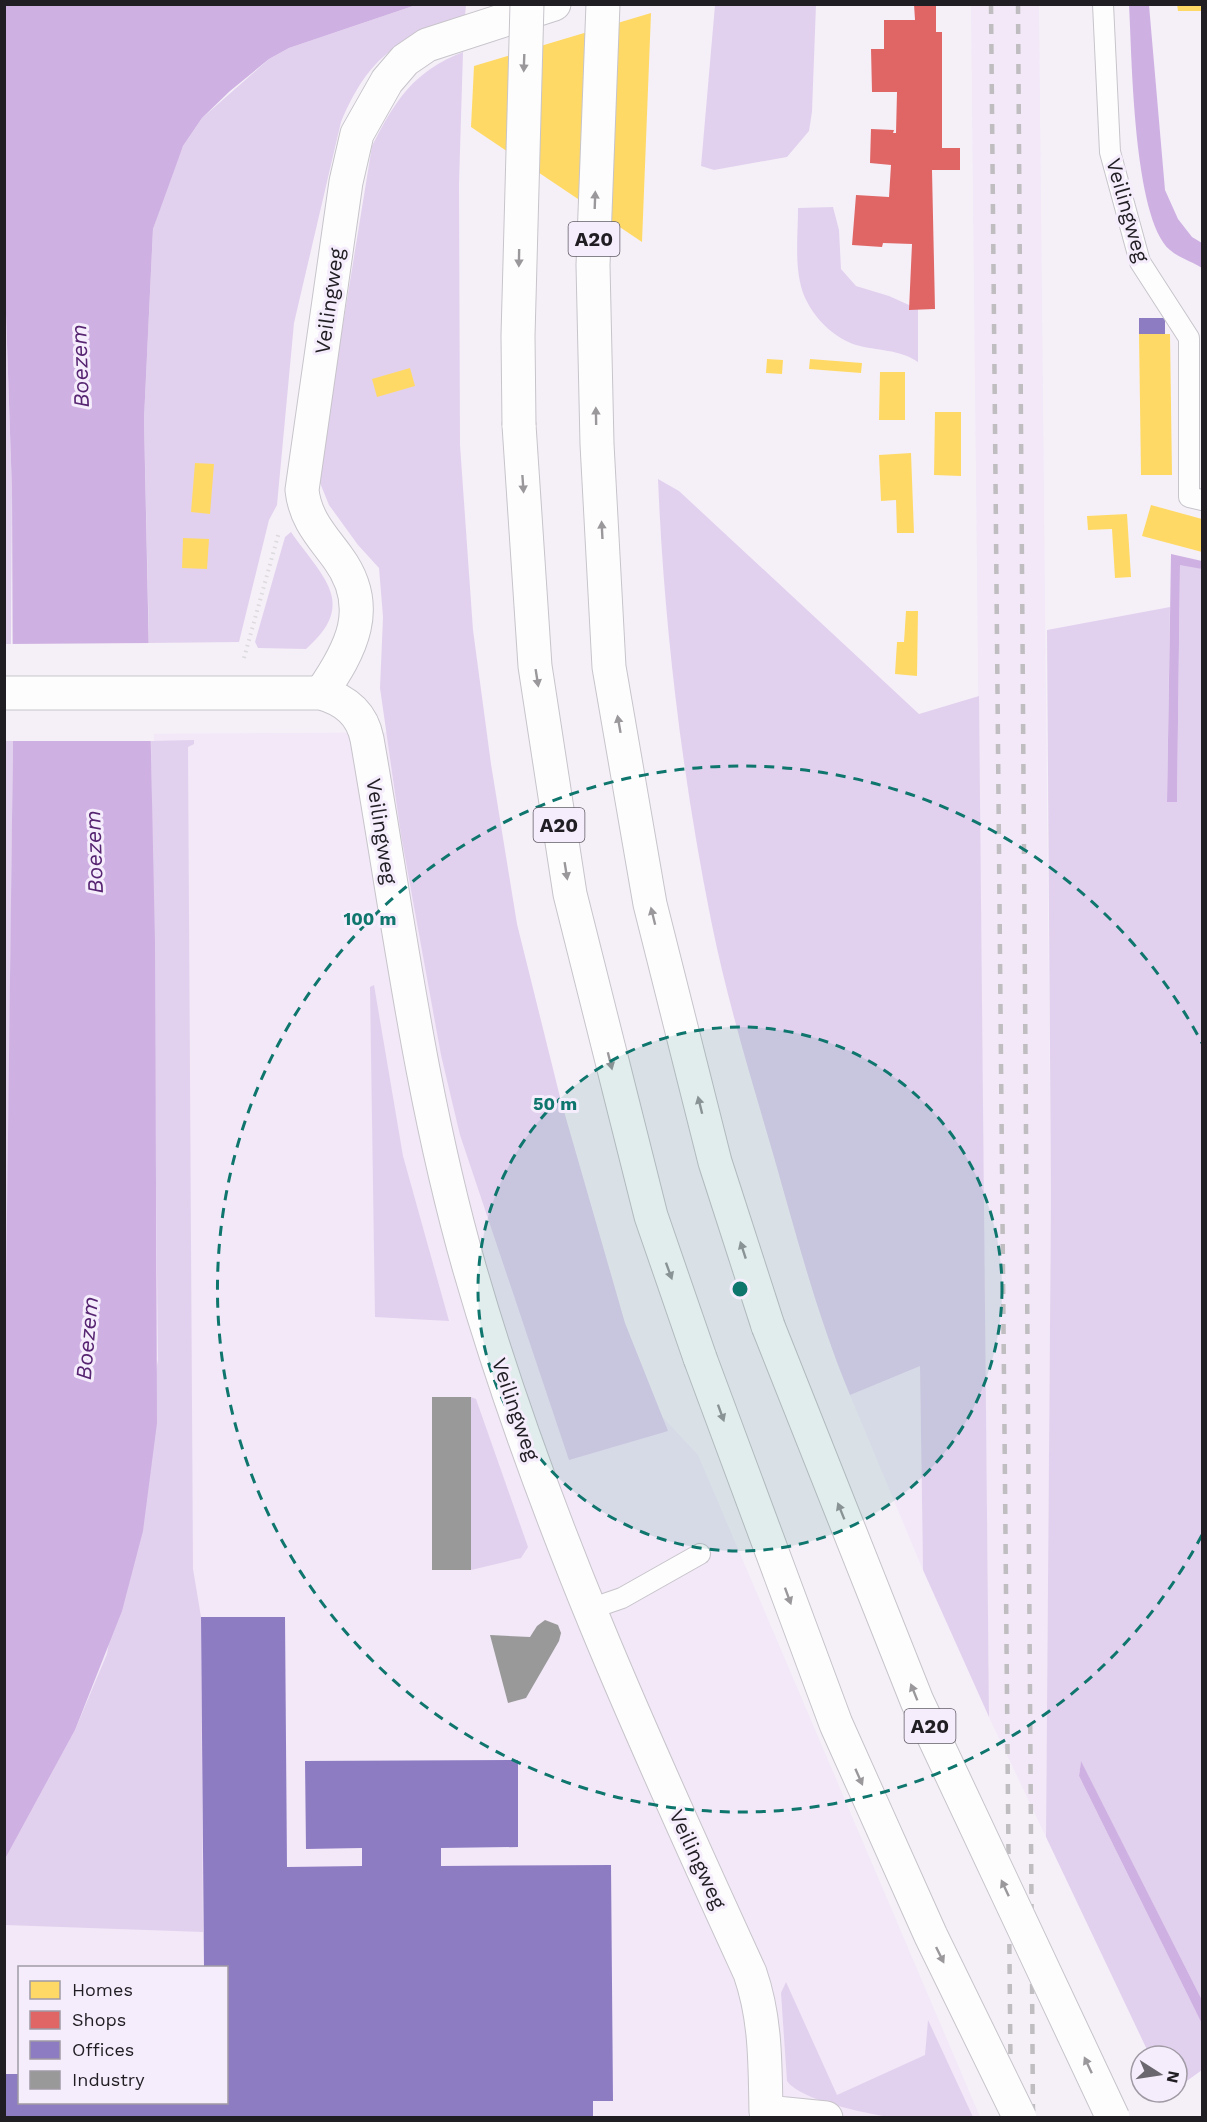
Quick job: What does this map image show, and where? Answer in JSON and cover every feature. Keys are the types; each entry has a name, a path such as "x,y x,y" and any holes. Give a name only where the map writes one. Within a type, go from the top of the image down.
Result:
{"main road":[{"name":"A20","path":"527,4 518,336 519,425 535,666 570,894 651,1216 700,1358 836,1724 931,1935 1020,2118"},
{"name":"Veilingweg","path":"321,693 348,650 355,627 356,599 347,572 308,516 303,502 303,476 346,182 357,134 372,104 387,81 405,60 428,45 554,4"},
{"name":"A20","path":"603,4 593,265 599,474 609,667 650,904 715,1162 768,1326 917,1701 1113,2118"},
{"name":"Veilingweg","path":"5,693 321,693 344,702 360,717 365,727 416,1035 447,1182 471,1271 521,1426 629,1708 750,1972 757,1993 765,2035 766,2115"},
{"path":"766,2115 826,2118"}],"lane":[{"name":"Veilingweg","path":"1103,4 1110,152 1140,262 1189,338 1196,406 1189,497 1203,500"},
{"path":"590,1609 622,1598 700,1554"}],"path":[{"path":"244,658 281,525 303,502"}],"shaded area":[{"path":"416,5 466,5 465,17 421,33 389,52 363,80 341,122 294,323 277,505 269,520 239,642 149,643 144,419 153,229 170,177 183,146 202,118 269,59 289,48"},
{"path":"715,5 816,5 812,112 809,131 787,157 714,170 701,166"},
{"path":"971,5 1039,5 1051,1197 1046,1837 989,1717"},
{"path":"463,52 459,184 460,445 473,630 491,764 517,924 561,1101 625,1323 668,1431 569,1460 460,1135 441,1055 401,835 380,688 383,617 379,568 358,545 329,505 318,478 372,146 389,114 408,89 431,69"},
{"path":"833,207 839,230 841,269 856,286 889,296 918,309 918,362 903,355 846,341 820,321 807,302 800,282 798,264 798,208"},
{"path":"4,256 12,492 11,644 5,644"},
{"path":"658,479 679,491 919,714 979,696 989,1717 923,1570 920,1366 850,1395 809,1278 732,1009 711,920 683,756 665,590"},
{"path":"291,532 330,590 333,604 330,618 322,633 306,649 258,648 255,642 285,537"},
{"path":"1186,564 1202,569 1202,2000 1081,1762 1079,1776 1202,2024 1202,2070 1189,2079 1189,2044 1144,2044 1046,1837 1051,1197 1047,630 1170,607 1167,802 1177,802 1180,565"},
{"path":"454,732 629,1381 698,1455 980,2117 5,2118 5,1717 122,734"},
{"path":"194,740 194,744 188,747 193,1569 201,1617 203,1932 5,1925 5,1859 75,1730 107,1654 158,1360 151,741"},
{"path":"4,741 13,741 5,1449"},
{"path":"374,985 403,1156 449,1321 375,1317 370,987"},
{"path":"920,1365 923,1570 850,1395"},
{"path":"471,1397 476,1399 528,1547 521,1558 471,1570"},
{"path":"786,1982 837,2095 925,2055 928,2020 973,2117 889,2117 834,2105 794,2088 787,2081 781,1993"}],"water":[{"name":"Boezem","path":"5,5 416,5 289,48 269,59 230,91 202,118 183,146 153,229 144,419 155,942 157,1423 143,1531 122,1611 75,1730 5,1859 4,1449 13,741 12,492 4,256"},
{"path":"1129,5 1149,5 1165,190 1178,219 1192,237 1202,243 1202,268 1170,250 1158,232 1148,205 1137,135"},
{"path":"1171,554 1202,561 1202,569 1180,565 1177,802 1167,802"},
{"path":"1081,1761 1202,2000 1202,2024 1079,1776"}],"pier":[{"path":"152,643 154,741 10,741 8,644"}],"building: Homes":[{"path":"1177,4 1202,4 1202,11 1178,11"},
{"path":"651,13 642,242 471,127 474,66"},
{"path":"1139,334 1170,334 1172,475 1141,475"},
{"path":"767,359 783,360 782,374 766,373"},
{"path":"810,359 862,363 861,373 809,369"},
{"path":"410,368 415,386 377,397 372,379"},
{"path":"880,372 905,372 905,420 879,420"},
{"path":"935,412 961,412 961,476 934,475"},
{"path":"911,453 914,533 897,533 896,500 881,501 879,455"},
{"path":"195,463 214,464 210,514 191,512"},
{"path":"1151,505 1202,519 1202,552 1142,536"},
{"path":"1127,514 1131,577 1115,578 1112,529 1088,530 1087,516"},
{"path":"183,538 209,539 207,569 182,568"},
{"path":"906,611 918,611 917,676 895,674 897,642 904,642"}],"building: Shops":[{"path":"914,4 936,4 936,32 942,32 942,148 960,148 960,170 932,170 935,309 909,310 912,244 883,243 882,247 852,245 856,195 889,197 891,165 870,163 871,129 894,130 893,133 896,133 897,92 872,92 871,49 884,49 884,20 915,20"}],"building: Offices":[{"path":"1139,318 1165,318 1165,334 1139,334"},
{"path":"201,1617 285,1617 287,1867 362,1866 362,1848 306,1849 305,1761 518,1760 518,1847 441,1848 441,1866 611,1865 613,2101 593,2101 593,2118 4,2118 4,2074 18,2074 18,2104 228,2104 228,1966 204,1966"}],"building: Industry":[{"path":"432,1397 471,1397 471,1570 432,1570"},
{"path":"545,1620 558,1625 561,1633 559,1641 526,1698 508,1703 490,1635 530,1637 537,1626"}],"railway":[{"path":"991,4 1011,2118"},
{"path":"1018,4 1033,2118"}]}
